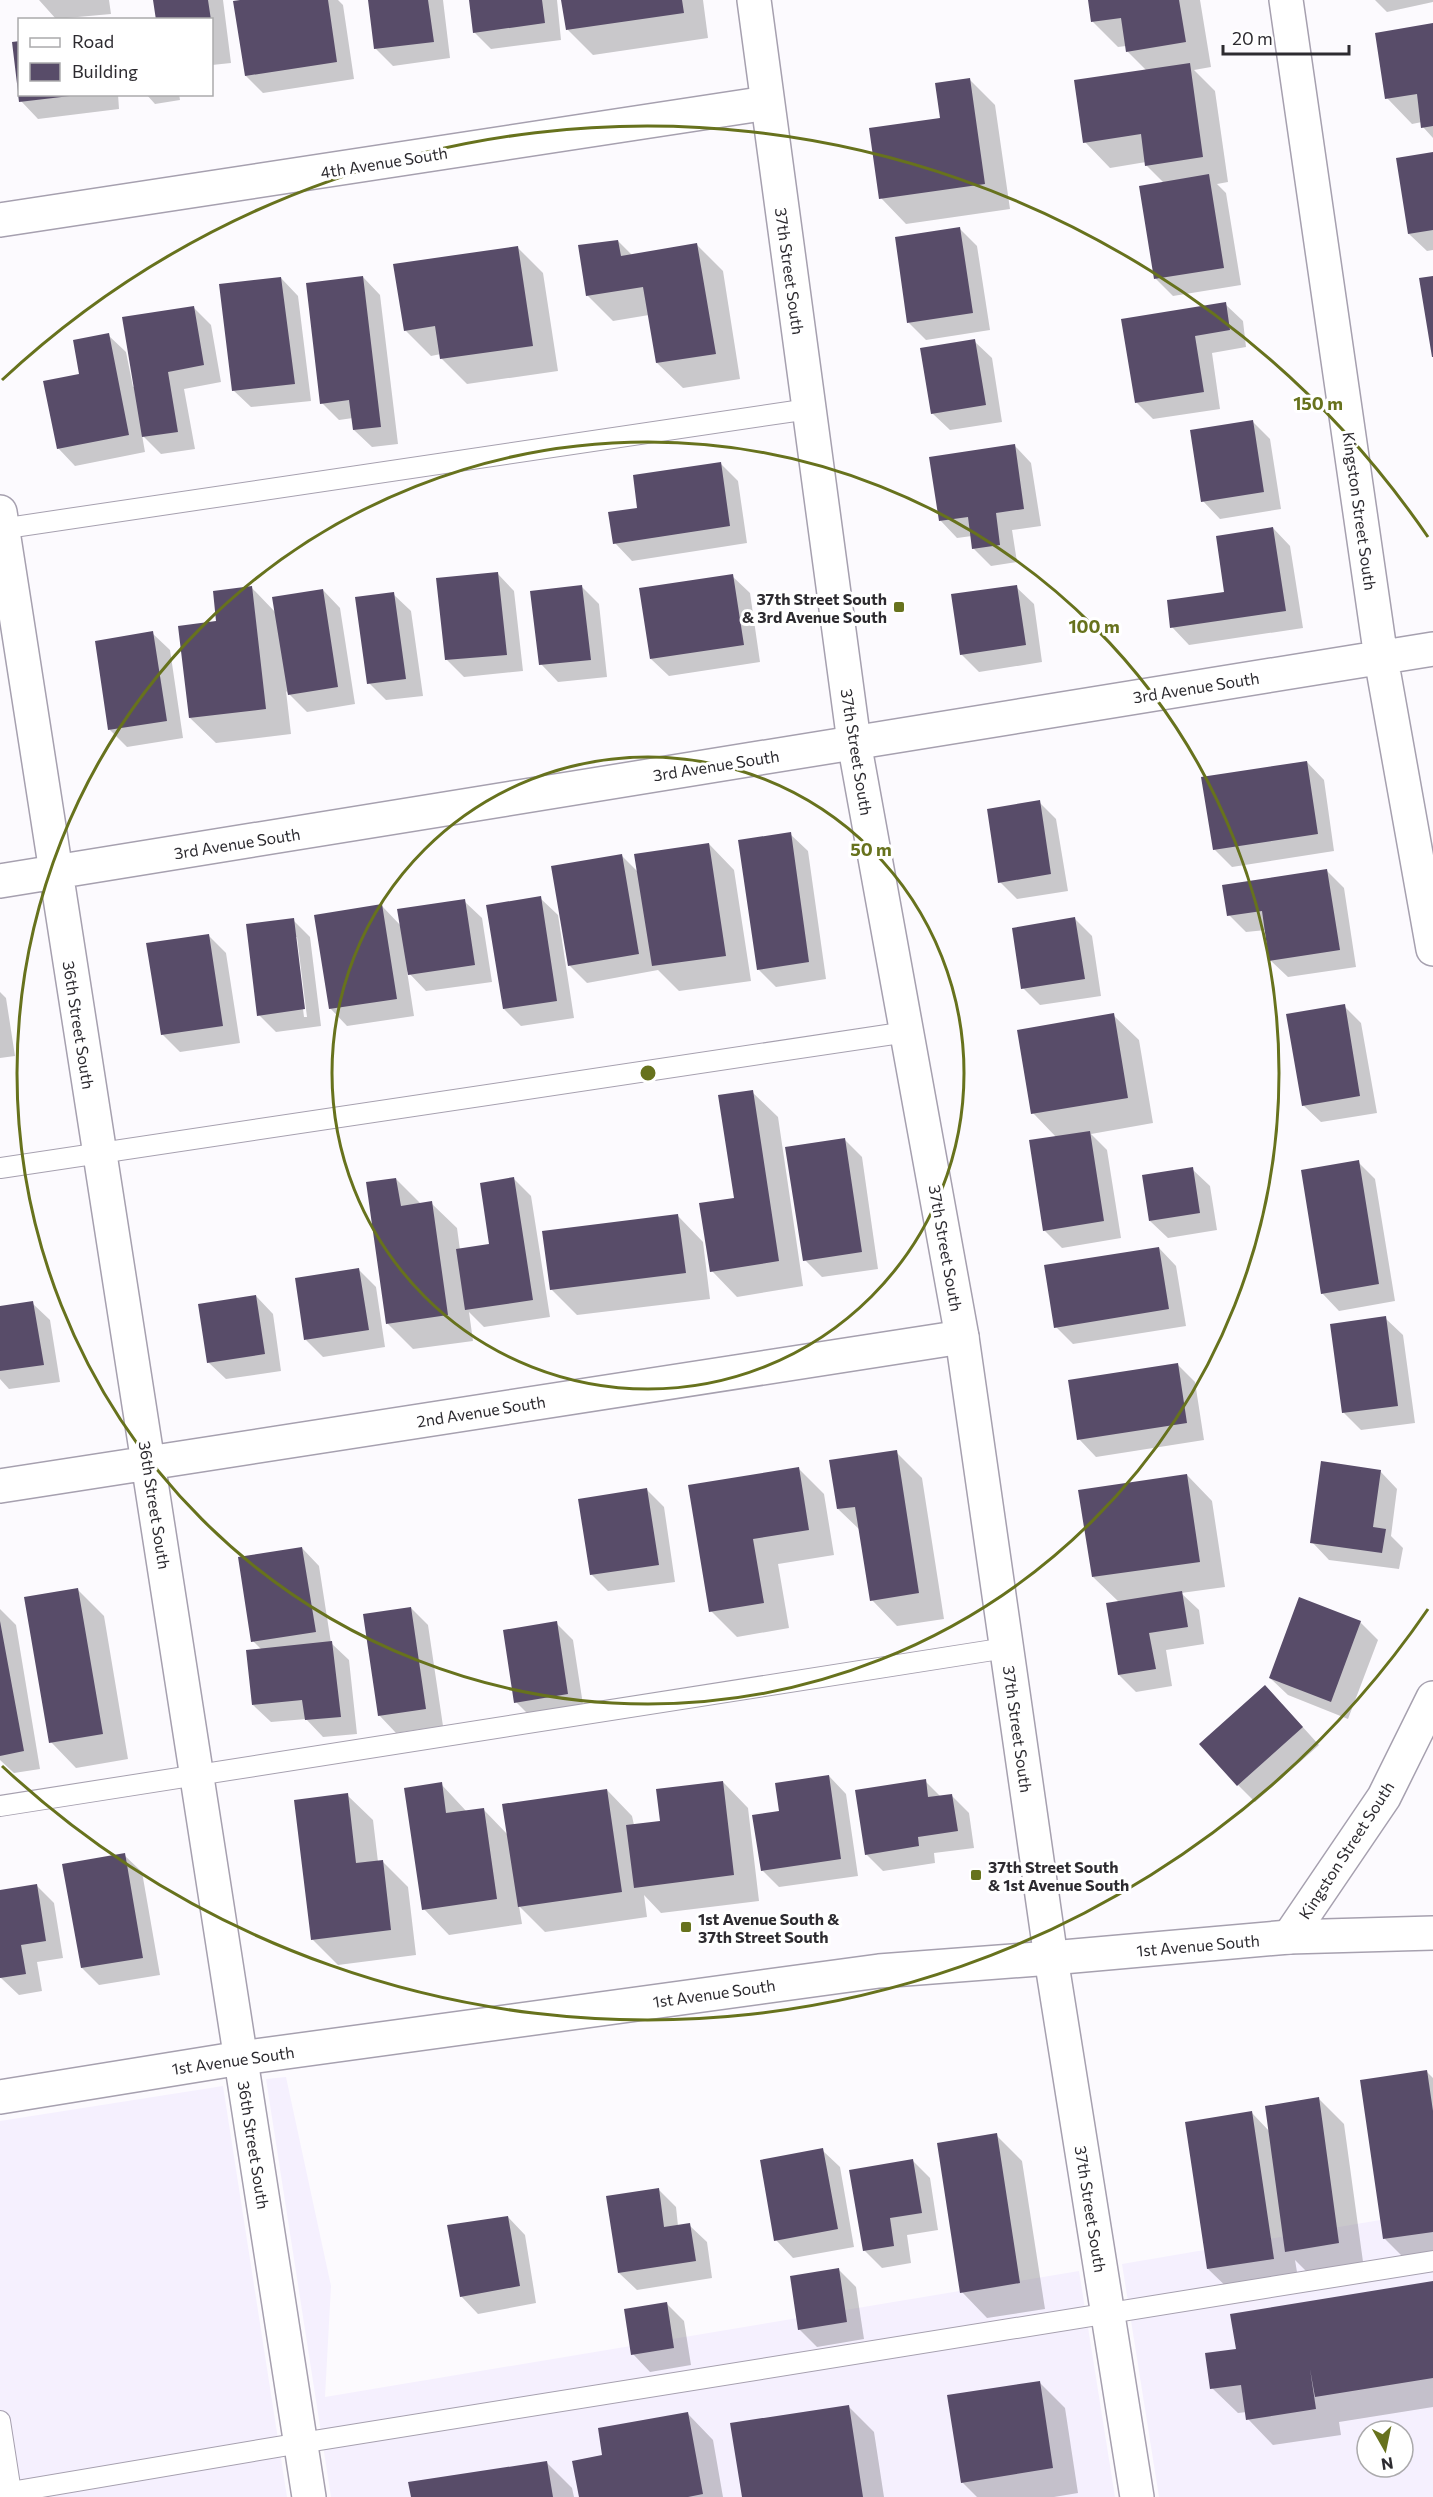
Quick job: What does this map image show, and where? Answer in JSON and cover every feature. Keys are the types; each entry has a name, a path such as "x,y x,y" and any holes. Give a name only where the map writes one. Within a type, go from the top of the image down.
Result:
{"street":[{"name":"37th Street South","path":"754,0 854,742 962,1337 1051,1958 1137,2497"},
{"name":"Kingston Street South","path":"1286,0 1381,658 1433,949"},
{"name":"4th Avenue South","path":"0,220 767,104"},
{"name":"36th Street South","path":"1,523 309,2497"},
{"name":"3rd Avenue South","path":"0,881 1433,650"},
{"name":"2nd Avenue South","path":"0,1486 962,1337"},
{"name":"Kingston Street South","path":"1289,1937 1384,1797 1433,1698"},
{"name":"1st Avenue South","path":"0,2097 241,2058 879,1971 1289,1937 1433,1933"}],"lane":[{"path":"1,523 809,409"},
{"path":"0,1168 907,1032"},
{"path":"0,1806 1006,1648"},
{"path":"0,2421 5,2493 301,2443 1433,2261"}],"shaded area":[{"path":"286,2077 331,2286 325,2397 1079,2271 1115,2497 331,2497 266,2079"},
{"path":"223,2086 287,2497 0,2497 0,2121"},
{"path":"1433,2211 1433,2497 1159,2497 1122,2264"}],"building":[{"path":"153,0 208,0 211,18 156,18"},
{"path":"328,0 337,62 245,76 233,1"},
{"path":"368,0 428,0 434,42 374,49"},
{"path":"469,0 542,0 545,23 473,33"},
{"path":"561,0 682,0 684,13 566,30"},
{"path":"1088,0 1179,0 1186,42 1126,52 1121,18 1091,22"},
{"path":"1433,23 1433,126 1421,128 1417,94 1385,99 1375,33"},
{"path":"18,41 18,92 12,42"},
{"path":"1190,63 1203,157 1145,166 1141,134 1083,143 1074,80"},
{"path":"970,78 985,184 879,199 869,128 940,118 935,83"},
{"path":"18,96 70,96 19,102"},
{"path":"1433,152 1433,230 1408,234 1396,158"},
{"path":"1209,174 1224,268 1154,279 1139,186"},
{"path":"960,227 973,313 907,323 895,237"},
{"path":"618,240 621,256 697,243 716,354 656,363 643,287 586,296 578,245"},
{"path":"518,246 533,346 440,359 435,326 404,331 393,264"},
{"path":"363,276 381,427 353,430 349,400 320,404 306,283"},
{"path":"1433,276 1433,357 1432,357 1419,278"},
{"path":"281,277 295,384 232,391 219,284"},
{"path":"1226,302 1230,330 1195,336 1204,392 1135,403 1121,319"},
{"path":"194,306 204,365 168,372 178,432 142,437 122,317"},
{"path":"109,333 129,435 57,449 43,381 79,374 73,340"},
{"path":"975,339 986,405 931,414 920,348"},
{"path":"1253,420 1264,492 1201,502 1190,430"},
{"path":"1015,444 1024,509 996,513 1000,545 972,549 968,517 939,521 929,457"},
{"path":"721,462 730,526 613,544 608,512 637,508 633,475"},
{"path":"1273,527 1286,611 1170,628 1167,600 1224,592 1216,536"},
{"path":"498,572 507,655 445,660 436,578"},
{"path":"733,574 744,645 650,659 639,588"},
{"path":"582,585 591,660 539,665 530,591"},
{"path":"1017,585 1026,645 960,655 951,594"},
{"path":"252,586 266,709 189,718 178,626 216,621 213,591"},
{"path":"323,589 338,687 288,695 272,597"},
{"path":"394,592 406,679 367,684 355,597"},
{"path":"153,631 167,721 108,730 95,641"},
{"path":"1307,761 1318,834 1213,850 1201,777"},
{"path":"1040,800 1051,874 998,883 987,809"},
{"path":"791,832 809,962 757,970 738,840"},
{"path":"709,843 726,956 652,966 634,854"},
{"path":"622,854 639,954 568,966 551,866"},
{"path":"1327,869 1340,950 1269,961 1262,911 1227,916 1222,885"},
{"path":"541,896 557,1001 503,1009 486,905"},
{"path":"465,899 475,965 408,975 397,909"},
{"path":"382,904 397,999 329,1009 314,915"},
{"path":"1075,917 1085,979 1021,989 1012,928"},
{"path":"294,918 305,1009 257,1016 246,924"},
{"path":"209,934 223,1026 161,1035 146,943"},
{"path":"1345,1004 1360,1096 1302,1106 1286,1014"},
{"path":"1114,1013 1128,1098 1031,1114 1017,1030"},
{"path":"753,1090 779,1261 710,1272 699,1203 734,1198 718,1095"},
{"path":"1090,1131 1104,1221 1043,1231 1029,1140"},
{"path":"845,1138 862,1252 803,1261 785,1147"},
{"path":"1359,1160 1379,1284 1321,1294 1301,1170"},
{"path":"1193,1167 1200,1213 1149,1221 1142,1175"},
{"path":"514,1177 533,1300 465,1310 456,1249 489,1244 480,1183"},
{"path":"396,1178 401,1206 432,1201 448,1315 386,1324 366,1182"},
{"path":"678,1214 686,1273 550,1290 542,1231"},
{"path":"1159,1247 1169,1309 1054,1328 1044,1265"},
{"path":"359,1268 369,1330 304,1340 295,1278"},
{"path":"256,1295 265,1354 207,1363 198,1304"},
{"path":"33,1301 44,1365 0,1371 0,1306"},
{"path":"1386,1316 1398,1406 1342,1413 1330,1324"},
{"path":"1178,1363 1187,1423 1077,1440 1068,1380"},
{"path":"897,1450 919,1593 870,1601 855,1507 837,1509 829,1460"},
{"path":"1321,1461 1381,1470 1373,1527 1386,1529 1382,1553 1310,1543"},
{"path":"799,1467 809,1530 753,1539 764,1603 709,1612 688,1485"},
{"path":"1187,1474 1200,1562 1092,1577 1078,1490"},
{"path":"647,1488 659,1565 590,1575 578,1499"},
{"path":"302,1547 316,1632 251,1642 238,1557"},
{"path":"78,1588 103,1734 49,1743 24,1597"},
{"path":"1182,1591 1188,1627 1149,1633 1156,1669 1118,1675 1106,1603"},
{"path":"1299,1597 1361,1621 1331,1702 1269,1678"},
{"path":"411,1607 426,1709 378,1716 363,1614"},
{"path":"0,1621 24,1751 0,1756"},
{"path":"557,1621 568,1694 514,1703 503,1630"},
{"path":"332,1641 341,1717 305,1720 302,1700 252,1705 246,1650"},
{"path":"1265,1685 1303,1727 1237,1786 1199,1744"},
{"path":"829,1775 841,1859 761,1871 752,1815 779,1811 775,1783"},
{"path":"926,1779 928,1797 952,1794 958,1831 918,1837 919,1846 865,1855 855,1790"},
{"path":"723,1781 734,1875 634,1888 626,1825 660,1821 656,1789"},
{"path":"442,1782 446,1813 484,1808 497,1899 422,1910 404,1788"},
{"path":"607,1789 622,1892 518,1907 502,1804"},
{"path":"348,1793 356,1863 383,1860 391,1930 311,1940 294,1800"},
{"path":"125,1853 143,1958 81,1968 62,1864"},
{"path":"37,1884 46,1941 21,1945 26,1974 0,1978 0,1890"},
{"path":"1427,2070 1433,2111 1433,2232 1383,2239 1360,2080"},
{"path":"1319,2097 1339,2243 1285,2252 1265,2106"},
{"path":"1252,2111 1274,2259 1207,2269 1185,2122"},
{"path":"997,2133 1020,2283 960,2293 937,2143"},
{"path":"823,2148 838,2229 774,2241 760,2160"},
{"path":"913,2159 922,2213 890,2218 894,2246 863,2251 849,2170"},
{"path":"659,2188 664,2227 690,2223 696,2261 618,2273 606,2196"},
{"path":"508,2216 520,2286 460,2297 447,2225"},
{"path":"839,2268 847,2322 798,2330 790,2276"},
{"path":"1433,2281 1433,2378 1315,2397 1310,2369 1316,2409 1246,2420 1241,2385 1210,2389 1205,2353 1236,2349 1230,2314"},
{"path":"667,2302 674,2348 631,2355 624,2309"},
{"path":"1040,2381 1053,2468 961,2483 947,2395"},
{"path":"849,2405 863,2497 742,2497 730,2423"},
{"path":"688,2412 703,2494 688,2497 579,2497 572,2461 602,2455 598,2428"},
{"path":"547,2461 553,2497 411,2497 408,2482"}],"place":[{"name":"37th Street South & 3rd Avenue South","path":"899,607"},
{"name":"37th Street South & 1st Avenue South","path":"976,1875"},
{"name":"1st Avenue South & 37th Street South","path":"686,1927"}]}
